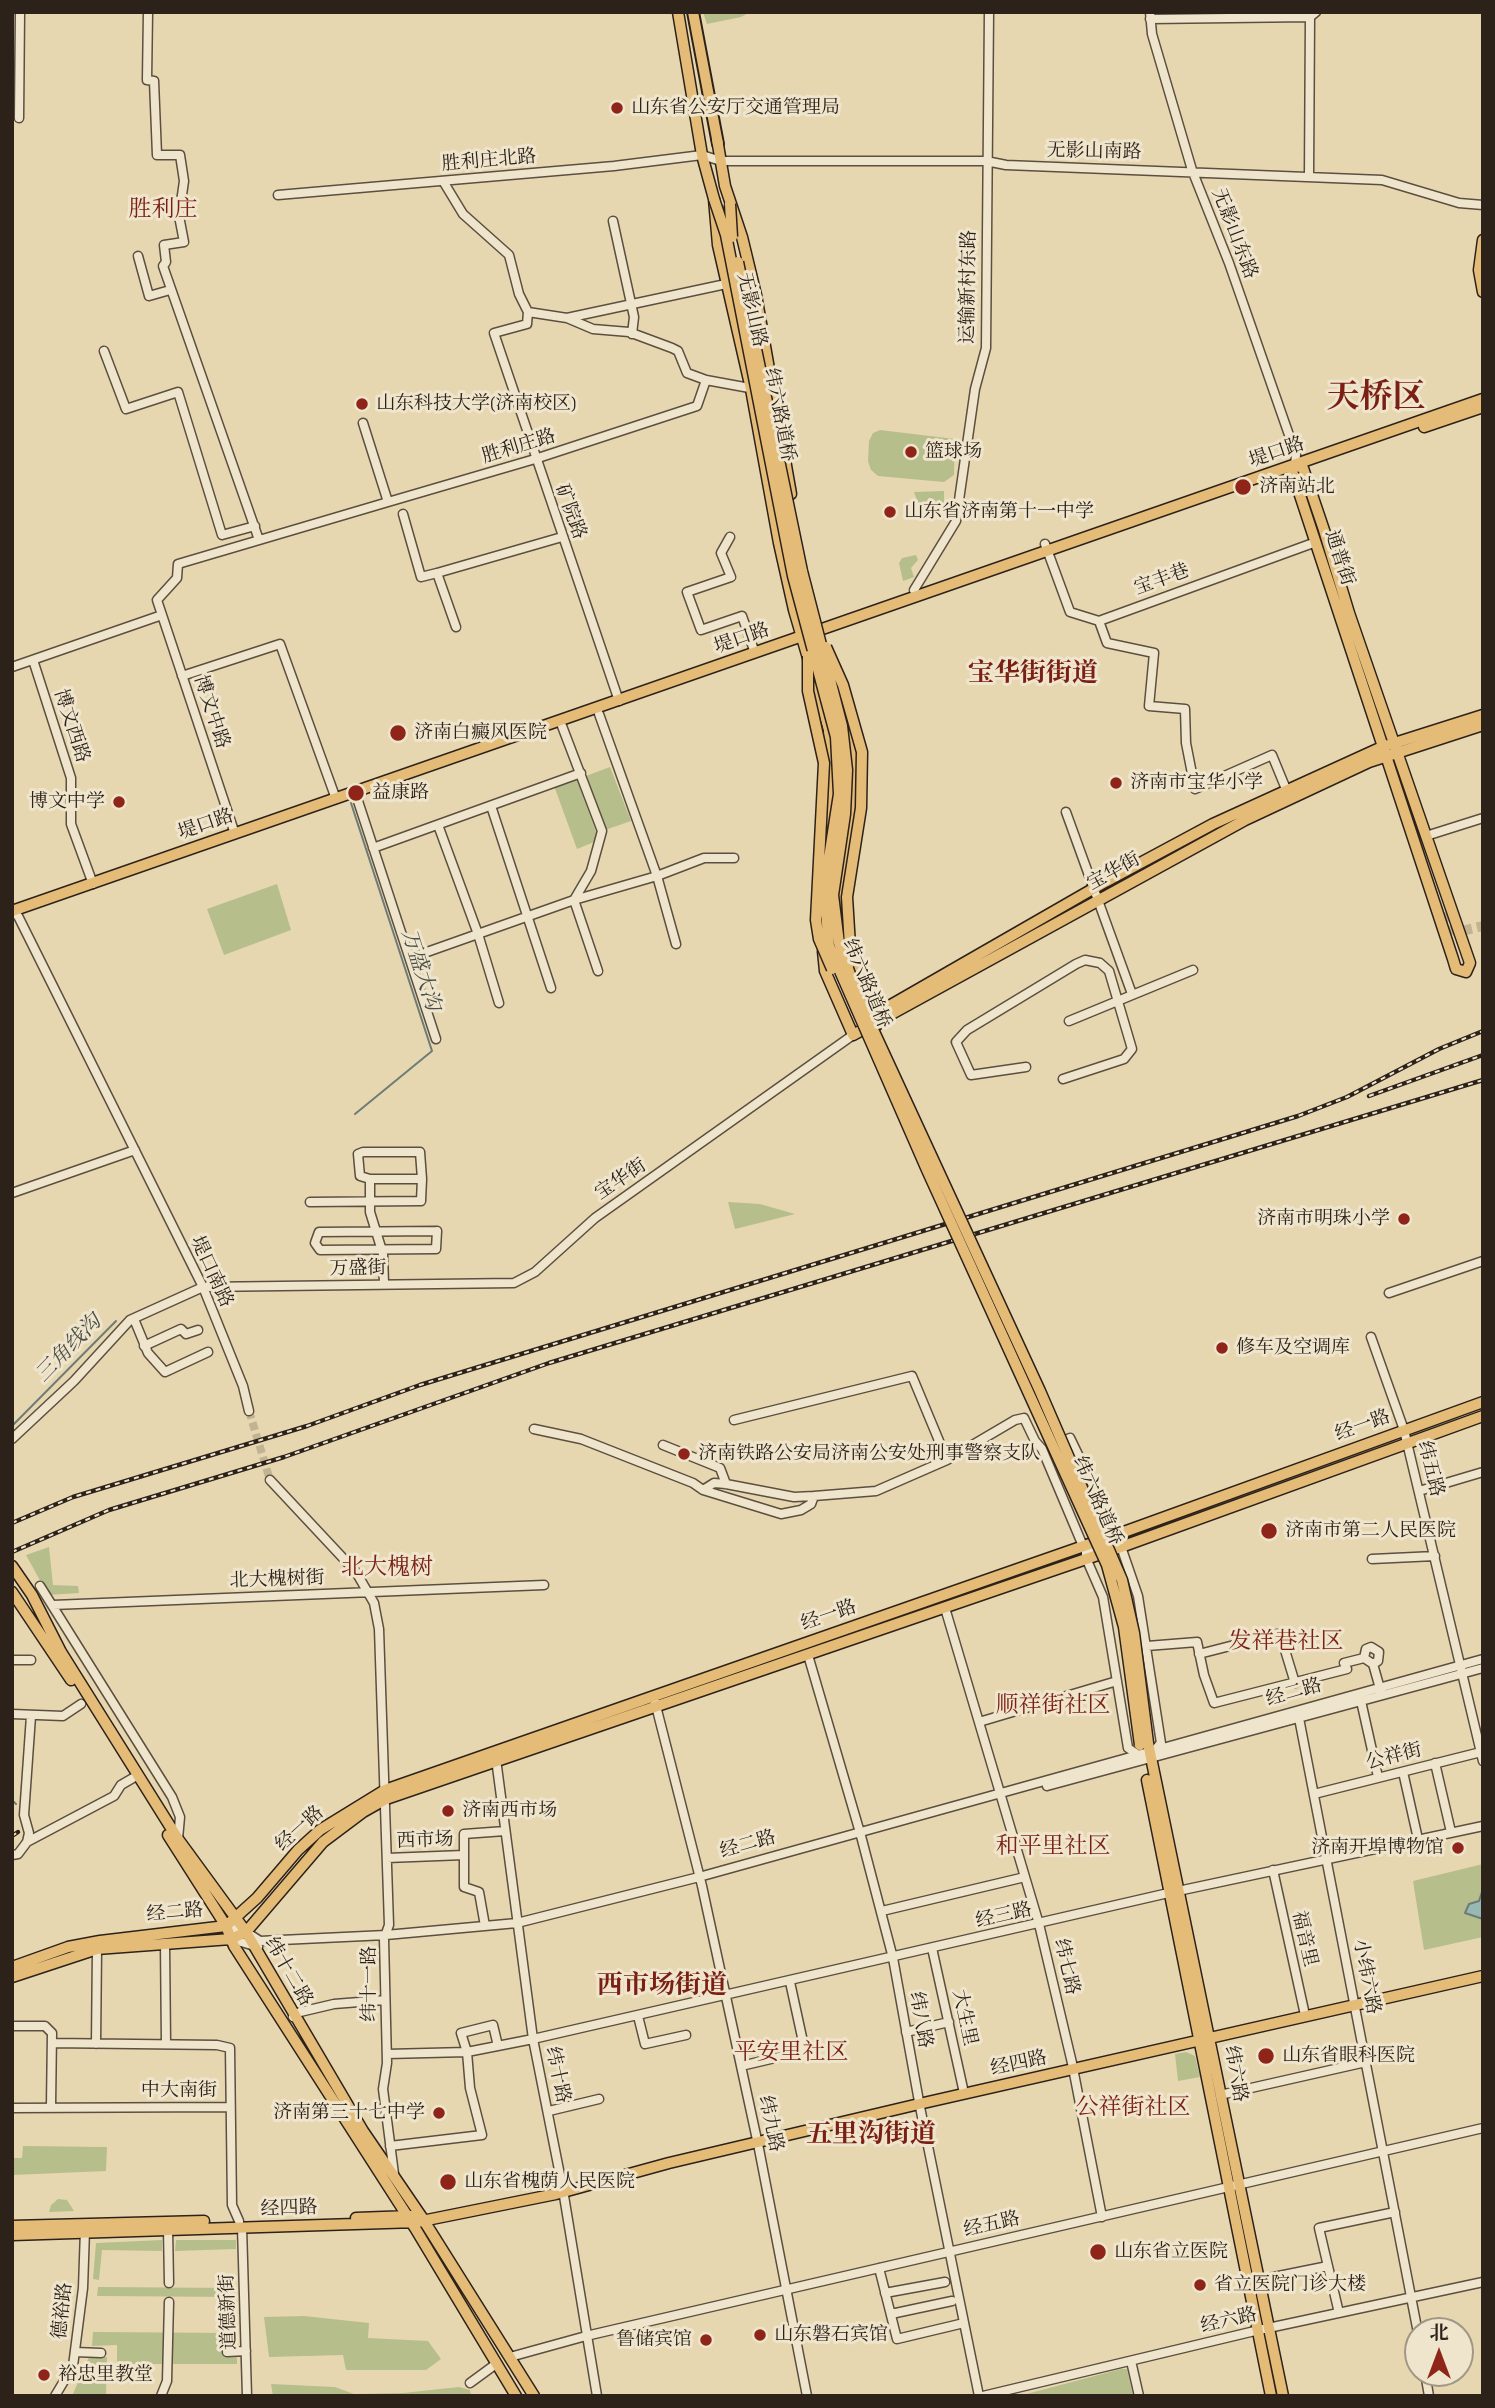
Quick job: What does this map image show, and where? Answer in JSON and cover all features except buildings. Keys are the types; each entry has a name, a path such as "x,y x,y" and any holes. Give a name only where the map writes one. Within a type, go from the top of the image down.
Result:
{"highway":[{"path":"690,12 716,122 718,144"}],"main road":[{"name":"无影山路","path":"678,12 702,155 714,199 726,284 751,389 779,543 808,656"},
{"name":"无影山路","path":"690,12 730,204 756,295 806,572 826,647"},
{"name":"纬六路道桥","path":"714,199 726,235 793,576 836,737 839,794 824,904 829,946 1040,1391 1122,1580 1134,1633 1145,1753"},
{"name":"纬六路道桥","path":"730,204 731,230 802,571 842,726 847,770 845,814 833,895 834,918 854,998"},
{"path":"1483,240 1479,270 1483,292"},
{"name":"堤口路","path":"1297,468 1483,399"},
{"name":"堤口路","path":"14,915 562,726 600,717 822,632 1297,468 1483,407"},
{"name":"通普街","path":"1297,468 1316,542 1390,772"},
{"name":"通普街","path":"1297,468 1397,748 1422,838"},
{"name":"堤口路","path":"14,915 235,834 755,653 804,640"},
{"path":"826,647 850,708 862,752 861,808 847,897 854,998"},
{"path":"826,647 849,724 854,776 841,902 843,939 877,1025"},
{"path":"808,656 808,691 824,763 816,920 823,951 854,998"},
{"path":"808,656 829,730 831,753 818,904 825,971 853,1035"},
{"path":"1397,748 1483,715"},
{"path":"1397,748 1483,725"},
{"name":"宝华街","path":"853,1035 872,1014 939,980 1096,887 1286,789 1397,748"},
{"name":"宝华街","path":"853,1035 877,1025 1245,820 1384,752"},
{"path":"1390,772 1422,838 1470,963 1466,972 1456,969 1390,772"},
{"name":"经一路","path":"231,1939 246,1932 323,1842 386,1794 656,1703 1483,1402"},
{"name":"经一路","path":"226,1926 236,1919 320,1830 386,1794 945,1608 1483,1416"},
{"name":"纬十二路","path":"12,1566 32,1595 61,1652 178,1839 246,1932 293,2017 534,2396"},
{"name":"纬十二路","path":"12,1592 226,1926 231,1939 341,2117 409,2219 516,2396"},
{"name":"纬六路","path":"1145,1753 1173,1892 1220,2095 1234,2185 1259,2280 1271,2396"},
{"name":"经二路","path":"12,1967 79,1945 128,1935 226,1926"},
{"name":"经二路","path":"12,1977 97,1949 231,1939"},
{"name":"经四路","path":"12,2235 85,2228 422,2218 555,2189 563,2190 964,2093 1483,1976"},
{"name":"纬六路","path":"1206,2038 1264,2329 1283,2396"},
{"name":"经四路","path":"12,2226 168,2229 241,2224"}],"street":[{"path":"19,118 20,12"},
{"path":"148,12 147,80 154,80 156,155 180,155 184,180 179,216 184,242 164,245 166,262 163,266 259,540"},
{"name":"运输新村东路","path":"914,590 956,521 975,389 986,348 989,12"},
{"path":"1150,16 1313,15 1309,176"},
{"name":"无影山东路","path":"1150,16 1192,170 1229,263 1296,455 1297,468"},
{"name":"无影山南路","path":"702,155 721,161 986,161 1006,166 1192,170 1382,180 1459,203 1483,205"},
{"name":"胜利庄北路","path":"278,195 702,155"},
{"path":"443,181 463,214 509,255 519,293 528,312 567,318 585,327 632,334 678,351 687,373 706,380 751,389 772,389"},
{"path":"613,220 634,317 632,334"},
{"path":"138,256 149,296 170,290"},
{"path":"567,318 726,284"},
{"name":"矿院路","path":"528,312 527,324 494,333 619,701"},
{"path":"104,351 126,409 178,392 222,535 255,526"},
{"name":"胜利庄路","path":"157,600 177,578 178,564 535,459 697,406 706,380"},
{"path":"363,422 388,502"},
{"path":"403,514 421,577 562,537"},
{"path":"730,537 722,553 731,578 687,592 701,631 742,616 755,653"},
{"name":"宝丰巷","path":"1099,621 1316,542"},
{"path":"1048,553 1070,612 1099,621 1107,643 1154,653 1149,706 1185,709 1186,743 1195,789 1272,755 1286,789"},
{"path":"437,573 456,627"},
{"name":"博文中路","path":"157,600 235,834"},
{"path":"12,667 162,615"},
{"path":"182,676 280,644 336,799"},
{"name":"博文西路","path":"33,660 71,778 72,824 93,884"},
{"path":"600,717 657,876 676,944"},
{"path":"562,726 602,831 591,871 574,900 598,971"},
{"path":"373,848 581,773"},
{"path":"357,798 436,1039"},
{"path":"491,806 551,988"},
{"path":"1066,812 1096,887 1132,994"},
{"path":"1422,838 1483,818"},
{"path":"438,825 478,934 499,1003"},
{"path":"410,958 704,858 734,858"},
{"name":"堤口南路","path":"14,915 203,1287 243,1386 249,1411"},
{"path":"1026,1067 971,1075 956,1042 967,1030 1085,961 1105,965 1131,1042 1130,1054 1125,1059 1063,1079"},
{"path":"1069,1021 1193,970"},
{"name":"宝华街","path":"514,1283 535,1272 595,1218 853,1035"},
{"path":"12,1194 135,1150"},
{"path":"310,1202 421,1201 422,1179 420,1152 363,1152 358,1154 360,1176 370,1179 422,1179"},
{"path":"370,1179 370,1201 374,1231 381,1249 384,1284"},
{"path":"319,1232 438,1233 436,1249 381,1249 320,1250 315,1243 319,1232"},
{"path":"1389,1293 1483,1262"},
{"name":"万盛街","path":"203,1287 514,1283"},
{"path":"12,1439 134,1319 203,1287"},
{"path":"134,1319 144,1346 159,1370 165,1372 208,1352"},
{"path":"144,1346 181,1329 186,1334 198,1330"},
{"name":"纬五路","path":"1371,1338 1408,1443 1482,1757"},
{"path":"734,1420 912,1376 947,1460"},
{"path":"703,1490 714,1483 794,1497 876,1490 947,1460 1015,1420 1024,1418 1042,1449 1083,1546"},
{"path":"534,1429 581,1438 693,1483 703,1490 782,1514 801,1510 811,1504 814,1496"},
{"name":"纬六路","path":"1042,1449 1070,1438 1117,1535 1138,1597 1161,1743 1145,1753 1129,1748 1103,1597 1086,1558"},
{"path":"663,1445 720,1468 726,1484"},
{"path":"1419,1491 1483,1472"},
{"path":"270,1480 356,1572 369,1592"},
{"path":"1086,1558 1086,1552 1116,1542 1117,1535"},
{"path":"1372,1559 1435,1556"},
{"name":"北大槐树街","path":"53,1605 544,1585"},
{"path":"40,1586 172,1797 180,1817 178,1839"},
{"name":"纬十一路","path":"369,1592 379,1629 389,1924 385,1937 387,2053 383,2089 395,2177"},
{"name":"纬七路","path":"945,1608 1039,1924 1074,2070 1102,2217"},
{"path":"1199,1654 1277,1634 1281,1637 1295,1682"},
{"path":"1147,1646 1197,1642 1214,1703 1346,1669 1344,1663 1364,1658 1373,1664 1380,1691"},
{"path":"1364,1658 1366,1649 1376,1649 1379,1657 1373,1664"},
{"name":"纬八路","path":"808,1655 861,1833 893,1958 919,2104 981,2396"},
{"name":"经二路","path":"231,1939 254,1947 517,1924 700,1879 1001,1796 1145,1753 1462,1669 1483,1659"},
{"path":"12,1660 31,1660"},
{"name":"经二路","path":"1462,1669 1483,1668"},
{"path":"979,1722 1117,1681"},
{"name":"经二路","path":"1298,1714 1361,1701 1380,1691"},
{"path":"1361,1701 1378,1777"},
{"name":"纬九路","path":"656,1703 700,1879 758,2143 807,2396"},
{"path":"12,1714 64,1716 81,1704"},
{"name":"小纬六路","path":"1298,1714 1415,2317"},
{"path":"12,1855 18,1854 27,1842 29,1833 24,1815 32,1716"},
{"name":"公祥街","path":"1314,1794 1435,1763 1482,1757"},
{"name":"纬十路","path":"496,1759 533,2039 549,2111 597,2396"},
{"path":"1435,1763 1451,1832"},
{"path":"1403,1772 1418,1839"},
{"path":"27,1842 114,1796 121,1785 133,1778"},
{"name":"经三路","path":"387,2053 467,2052 533,2039 726,1997 1173,1892 1483,1826"},
{"name":"西市场","path":"485,1926 480,1892 464,1887 464,1834 505,1831"},
{"name":"西市场","path":"387,1858 464,1855"},
{"name":"福音里","path":"1273,1870 1305,2015"},
{"path":"881,1911 1025,1877"},
{"name":"经二路","path":"226,1926 246,1932 260,1941 385,1937 517,1924"},
{"path":"165,1944 166,2044"},
{"name":"大生里","path":"932,1948 964,2093"},
{"path":"96,2044 97,1949"},
{"path":"741,2066 805,2051 790,1982"},
{"path":"293,2017 300,2012 334,2004 385,2000"},
{"path":"638,2016 645,2044 686,2035"},
{"path":"906,2032 948,2022"},
{"path":"390,2146 482,2134 470,2088 467,2052 461,2033 493,2025 498,2046"},
{"path":"12,2026 46,2026 52,2033 51,2106"},
{"path":"52,2043 217,2045 230,2048 230,2107"},
{"path":"1220,2095 1366,2062"},
{"path":"549,2111 598,2099"},
{"name":"中大南街","path":"12,2108 230,2107 232,2205 241,2224"},
{"name":"经五路","path":"510,2357 586,2336 1483,2128"},
{"path":"1339,2313 1319,2228 1395,2211"},
{"name":"道德新街","path":"241,2224 247,2396"},
{"name":"德裕路","path":"55,2396 73,2367 83,2288 85,2228"},
{"path":"168,2229 169,2283"},
{"path":"1259,2280 1328,2266"},
{"path":"879,2268 897,2339 964,2323"},
{"path":"885,2293 945,2282"},
{"name":"经六路","path":"981,2396 1264,2329 1483,2282"},
{"path":"891,2314 952,2301"},
{"path":"161,2396 167,2381 169,2302"},
{"path":"227,2352 246,2351"},
{"path":"75,2352 101,2353"},
{"path":"1131,2361 1139,2396"},
{"path":"470,2383 496,2364"}],"green space":[{"path":"703,12 750,12 741,17 707,24"},
{"path":"880,430 955,439 954,475 944,482 878,476 871,470 868,461 869,441 873,433"},
{"path":"944,491 944,505 919,506 914,492"},
{"path":"916,555 918,560 911,568 914,577 903,581 899,563 902,558"},
{"path":"610,767 631,821 605,830 586,776"},
{"path":"575,775 599,840 577,849 553,783"},
{"path":"277,884 291,930 224,955 207,909"},
{"path":"728,1202 760,1204 795,1214 735,1229"},
{"path":"49,1547 53,1585 78,1586 79,1593 48,1595 26,1555"},
{"path":"1483,1864 1483,1937 1424,1950 1413,1881"},
{"path":"1186,2052 1195,2056 1200,2077 1178,2081 1175,2054"},
{"path":"23,2146 107,2147 106,2171 12,2175 12,2158 22,2158"},
{"path":"58,2199 67,2200 74,2211 49,2212 51,2205"},
{"path":"162,2240 162,2251 102,2250 99,2280 93,2279 96,2243"},
{"path":"176,2240 236,2240 236,2249 175,2251"},
{"path":"98,2287 235,2288 235,2297 97,2296"},
{"path":"304,2316 369,2323 368,2338 428,2341 441,2359 426,2370 346,2370 343,2355 269,2357 264,2317"},
{"path":"93,2332 237,2333 237,2364 117,2364 117,2345 92,2346"},
{"path":"89,2357 107,2357 106,2395 160,2395 72,2396"},
{"path":"1127,2369 1133,2396 1019,2396"},
{"path":"271,2384 335,2387 354,2394 403,2393 459,2387 470,2390 471,2396 273,2396"}],"water":[{"path":"1483,1889 1483,1919 1465,1913 1469,1904 1479,1901"}],"waterway":[{"name":"万盛大沟","path":"939,556 952,534"},
{"name":"万盛大沟","path":"351,803 432,1051 355,1114"},
{"name":"三角线沟","path":"12,1426 116,1321"},
{"path":"12,1800 16,1804"}],"tunnel":[{"path":"1443,913 1446,923 1457,932 1483,926"},
{"path":"249,1411 270,1480"}],"railway":[{"path":"12,1523 73,1497 307,1426 420,1385 1298,1116 1347,1097 1439,1049 1483,1031"},
{"path":"1369,1096 1483,1055"},
{"path":"12,1552 109,1510 284,1457 549,1363 1483,1080"},
{"path":"12,1836 18,1832"}],"place":[{"name":"山东省公安厅交通管理局","path":"617,108"},
{"name":"山东科技大学(济南校区)","path":"362,404"},
{"name":"篮球场","path":"911,452"},
{"name":"济南站北","path":"1243,487"},
{"name":"山东省济南第十一中学","path":"890,512"},
{"name":"济南白癜风医院","path":"398,733"},
{"name":"济南市宝华小学","path":"1116,783"},
{"name":"益康路","path":"356,793"},
{"name":"博文中学","path":"119,802"},
{"name":"济南市明珠小学","path":"1404,1219"},
{"name":"修车及空调库","path":"1222,1348"},
{"name":"济南铁路公安局济南公安处刑事警察支队","path":"684,1454"},
{"name":"济南市第二人民医院","path":"1269,1531"},
{"name":"济南西市场","path":"448,1811"},
{"name":"济南开埠博物馆","path":"1458,1848"},
{"name":"山东省眼科医院","path":"1266,2056"},
{"name":"济南第三十七中学","path":"439,2113"},
{"name":"山东省槐荫人民医院","path":"448,2182"},
{"name":"山东省立医院","path":"1098,2252"},
{"name":"省立医院门诊大楼","path":"1200,2285"},
{"name":"山东磐石宾馆","path":"760,2335"},
{"name":"鲁储宾馆","path":"706,2340"},
{"name":"裕忠里教堂","path":"44,2375"}],"district":[{"name":"胜利庄","path":"163,210"},
{"name":"天桥区","path":"1376,399"},
{"name":"宝华街街道","path":"1033,675"},
{"name":"北大槐树","path":"387,1568"},
{"name":"发祥巷社区","path":"1286,1642"},
{"name":"顺祥街社区","path":"1053,1706"},
{"name":"和平里社区","path":"1053,1847"},
{"name":"西市场街道","path":"662,1987"},
{"name":"平安里社区","path":"791,2053"},
{"name":"公祥街社区","path":"1133,2108"},
{"name":"五里沟街道","path":"871,2136"}]}
